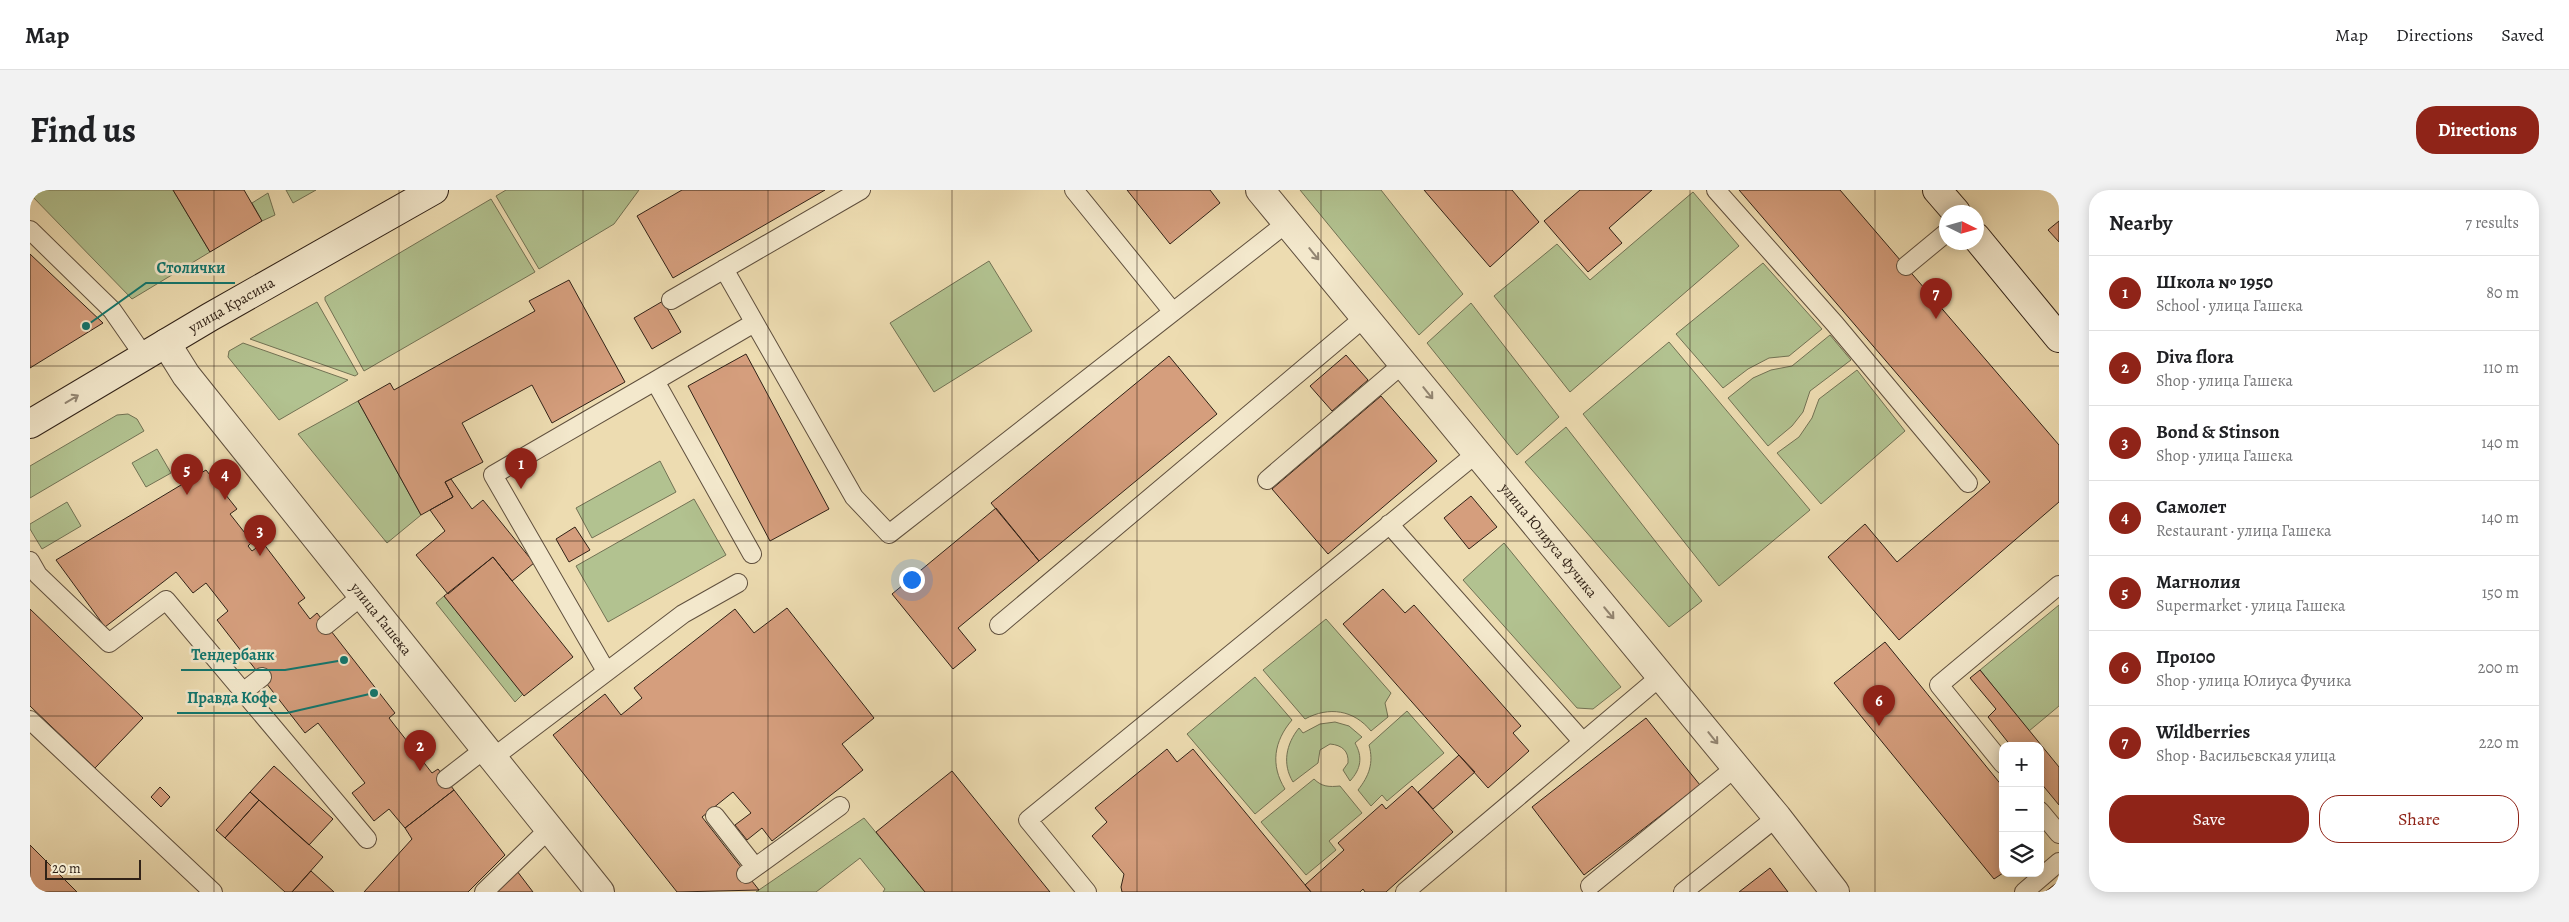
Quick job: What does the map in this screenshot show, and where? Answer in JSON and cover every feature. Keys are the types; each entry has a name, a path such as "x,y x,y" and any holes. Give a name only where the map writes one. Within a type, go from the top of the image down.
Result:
{"street":[{"name":"улица Красина","path":"32,419 434,190"},
{"name":"улица Юлиуса Фучика","path":"1260,190 1777,817 1835,892"},
{"path":"1938,190 1950,205"},
{"path":"1984,247 2059,338"},
{"name":"улица Гашека","path":"155,350 186,376 490,752 600,892"}],"lane":[{"path":"670,300 861,190"},
{"path":"1074,190 1173,312"},
{"path":"1716,190 1841,320 1968,483"},
{"path":"724,269 854,497 888,534 1288,222"},
{"path":"30,230 155,350"},
{"path":"1906,266 1939,239"},
{"path":"999,625 1365,317"},
{"path":"606,671 493,475 754,324"},
{"path":"1266,480 1404,363"},
{"path":"655,381 752,554"},
{"path":"1087,892 1028,820 1477,453"},
{"path":"1390,524 1582,742"},
{"path":"30,561 38,575 109,643 166,600 367,839"},
{"path":"446,779 490,752 606,671 683,614 738,583"},
{"path":"1999,759 1939,685 2059,585"},
{"path":"326,625 363,595"},
{"path":"1405,892 1661,676"},
{"path":"243,692 262,677"},
{"path":"30,720 213,892"},
{"path":"1590,886 1736,767"},
{"path":"715,816 751,871 840,806"},
{"path":"2044,816 2059,834"},
{"path":"1686,891 1777,817"},
{"path":"484,892 550,828"},
{"path":"2024,892 2059,862"}],"green space":[{"path":"30,190 173,190 210,252 132,299 30,194"},
{"path":"286,190 316,190 293,203"},
{"path":"506,190 639,190 614,224 539,269 496,196"},
{"path":"1300,190 1381,190 1463,294 1419,335"},
{"path":"1693,192 1739,246 1570,392 1494,296 1557,244 1590,280"},
{"path":"268,193 275,215 262,221 252,203"},
{"path":"491,199 535,272 364,371 325,297"},
{"path":"989,261 1032,331 934,392 890,323"},
{"path":"1763,263 1822,329 1789,356 1769,358 1748,369 1723,388 1676,334"},
{"path":"317,302 358,374 355,376 250,339"},
{"path":"1471,303 1559,417 1517,455 1427,343"},
{"path":"1830,335 1851,360 1810,391 1803,412 1792,426 1768,446 1728,398 1753,378 1771,370 1792,366"},
{"path":"1669,342 1810,510 1719,586 1583,414"},
{"path":"243,343 348,380 279,420 228,357 229,351"},
{"path":"1857,370 1905,431 1821,504 1777,453 1799,437 1812,418 1819,399"},
{"path":"358,401 421,515 387,543 298,434"},
{"path":"128,414 137,419 144,431 30,498 30,466 117,415"},
{"path":"1566,427 1702,601 1669,627 1525,462"},
{"path":"157,449 171,473 146,487 132,463"},
{"path":"660,461 676,492 592,538 576,508"},
{"path":"694,499 726,555 608,622 576,566"},
{"path":"67,502 81,526 42,549 30,529 30,524"},
{"path":"1504,543 1621,687 1593,709 1577,708 1463,580"},
{"path":"444,596 523,694 515,702 436,603"},
{"path":"2059,605 2059,706 2029,731 1980,670"},
{"path":"1326,619 1391,693 1385,703 1388,717 1371,731 1357,718 1341,712 1323,712 1305,719 1263,670"},
{"path":"1255,677 1292,720 1281,736 1276,753 1277,771 1285,789 1255,814 1187,734"},
{"path":"1407,711 1444,753 1387,801 1382,795 1371,806 1358,790 1370,769 1369,745"},
{"path":"1335,722 1349,726 1362,737 1355,743 1360,758 1357,772 1350,781 1343,770 1348,763 1346,752 1341,747 1330,744 1320,750 1318,763 1293,782 1287,768 1287,754 1288,747 1299,728 1303,733 1320,724"},
{"path":"1314,779 1326,786 1340,786 1362,813 1329,841 1336,850 1306,875 1261,822"},
{"path":"864,818 925,892 883,892 885,889 860,858 816,892 756,892"}],"building":[{"path":"173,190 244,190 262,221 210,252"},
{"path":"682,190 825,190 673,278 637,216"},
{"path":"1127,190 1210,190 1220,203 1170,244"},
{"path":"1424,190 1512,190 1539,222 1490,267"},
{"path":"1580,190 1652,190 1609,228 1622,243 1588,272 1544,221"},
{"path":"1739,190 1840,190 2059,445 2059,502 1899,640 1828,557 1865,524 1897,562 1990,482"},
{"path":"2059,221 2059,242 2048,230"},
{"path":"30,254 103,323 30,368"},
{"path":"569,280 625,382 552,423 532,385 462,423 483,462 445,482 453,497 421,515 358,401 390,383 394,390 535,311 529,301"},
{"path":"663,301 681,332 652,349 634,318"},
{"path":"746,354 829,509 770,541 688,386"},
{"path":"1346,355 1368,380 1332,411 1310,386"},
{"path":"1169,356 1217,414 1039,561 991,503"},
{"path":"1381,396 1437,461 1328,554 1272,489"},
{"path":"206,470 237,509 230,514 252,542 248,546 252,551 263,543 305,598 298,603 310,619 317,613 395,713 389,718 432,773 438,769 454,790 405,828 389,809 374,821 352,793 365,783 318,723 305,733 217,620 228,611 206,583 193,593 176,572 105,627 56,560"},
{"path":"451,479 472,509 483,500 534,563 512,581 493,557 448,594 416,555 445,531 430,510 453,497 445,482"},
{"path":"1471,496 1497,527 1469,549 1444,518"},
{"path":"996,508 1039,561 958,628 976,650 953,669 892,594"},
{"path":"575,527 590,550 569,562 556,539"},
{"path":"493,557 573,657 524,696 444,596"},
{"path":"1383,589 1405,613 1414,605 1521,726 1513,733 1529,751 1488,788 1343,624"},
{"path":"787,608 874,718 842,744 863,770 772,841 762,828 747,840 735,825 751,813 733,792 702,817 759,890 677,892 553,735 605,694 621,715 642,698 634,688 735,609 754,633"},
{"path":"30,609 143,718 95,768 30,706"},
{"path":"1885,642 1999,782 1999,876 1994,879 1834,683"},
{"path":"1980,670 2039,742 2008,742 1988,717 1996,709 1970,678"},
{"path":"1646,718 1700,785 1584,875 1532,807"},
{"path":"1167,749 1177,762 1193,749 1311,892 1122,892 1121,887 1124,874 1092,836 1107,822 1095,808"},
{"path":"2044,749 2059,767 2059,805 2044,787"},
{"path":"1459,755 1475,772 1433,809 1418,792"},
{"path":"274,766 333,819 309,845 250,792"},
{"path":"952,771 1050,892 925,892 876,832"},
{"path":"1412,786 1453,832 1386,892 1365,892 1363,889 1360,892 1311,892 1305,885 1344,850 1338,843 1382,804 1386,809"},
{"path":"160,787 170,797 161,807 151,797"},
{"path":"454,790 505,855 468,892 364,892 412,839 405,828"},
{"path":"250,792 259,800 225,838 216,830"},
{"path":"259,800 323,857 292,892 285,892 225,838"},
{"path":"30,845 77,892 30,892"},
{"path":"1770,868 1788,892 1739,892"},
{"path":"311,871 334,892 292,892"},
{"path":"517,871 533,892 495,892"},
{"path":"2059,881 2059,892 2045,892"}],"place":[{"name":"Wildberries","path":"1936,319"},
{"name":"Столички","path":"86,326"},
{"name":"Школа № 1950","path":"521,489"},
{"name":"Магнолия","path":"187,495"},
{"name":"Самолет","path":"225,500"},
{"name":"Bond & Stinson","path":"260,556"},
{"name":"Тендербанк","path":"344,660"},
{"name":"Правда Кофе","path":"374,693"},
{"name":"Про100","path":"1879,726"},
{"name":"Diva flora","path":"420,771"}]}
